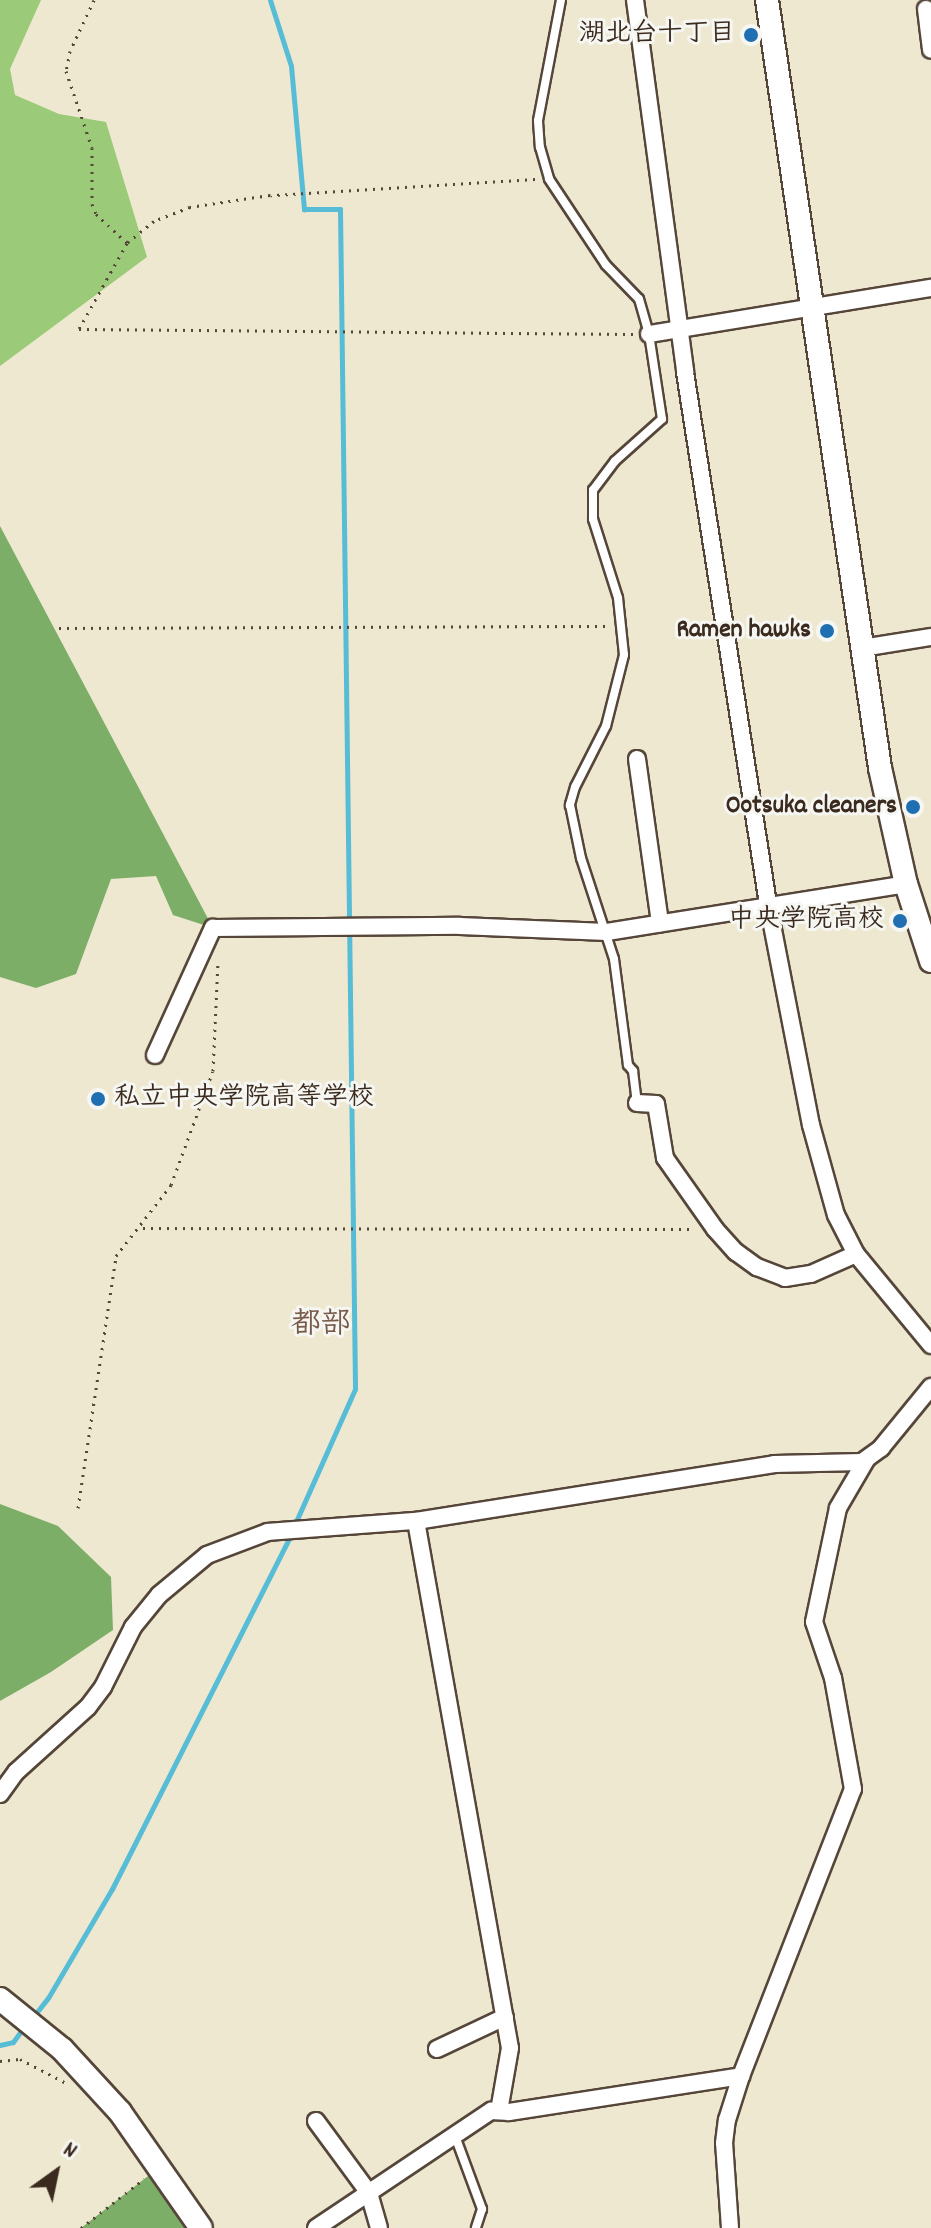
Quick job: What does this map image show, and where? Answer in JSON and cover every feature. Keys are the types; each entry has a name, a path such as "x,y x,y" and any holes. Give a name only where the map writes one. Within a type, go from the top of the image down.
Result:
{"street":[{"path":"635,0 680,330 768,904 811,1125 836,1215 856,1254 931,1345"},
{"path":"767,0 880,768 906,884 931,961"},
{"path":"924,7 931,50"},
{"path":"649,334 931,288"},
{"path":"862,648 931,637"},
{"path":"637,759 660,923"},
{"path":"155,1055 213,928 460,926 607,932 906,884"},
{"path":"637,1103 656,1104 665,1158 715,1229 736,1252 757,1267 785,1278 811,1274 856,1254"},
{"path":"730,2228 724,2143 727,2120 741,2076 853,1789 833,1678 814,1622 838,1508 866,1460 931,1387"},
{"path":"0,1794 16,1772 88,1707 103,1687 133,1627 159,1595 207,1555 268,1532 416,1521 774,1464 866,1460"},
{"path":"416,1521 510,2048 499,2111"},
{"path":"2,2000 62,2049 120,2112 161,2166 201,2228"},
{"path":"437,2049 505,2017"},
{"path":"316,2228 491,2111 741,2076"},
{"path":"316,2121 369,2193 379,2228"}],"lane":[{"path":"561,0 538,121 540,147 549,179 606,265 639,299 649,334 662,419 615,461 593,490 593,519 623,626 624,655 617,692 570,805 581,858 607,932 637,1103"},
{"path":"455,2135 482,2209 476,2228"}],"path":[{"path":"94,0 70,51 66,71 92,148 92,204 96,214 127,243"},
{"path":"549,179 270,195 190,207 154,221 127,243 79,329 649,334"},
{"path":"59,628 623,626"},
{"path":"78,1508 116,1256 141,1228 171,1185 213,1071 218,960"},
{"path":"141,1228 715,1229"},
{"path":"0,2061 20,2059 70,2086"},
{"path":"81,2228 161,2166"}],"green space":[{"path":"0,0 41,0 10,69 15,95 59,114 106,122 147,257 0,366"},
{"path":"0,526 213,928 173,915 156,876 111,879 76,974 36,988 0,977"},
{"path":"0,1504 58,1526 111,1577 113,1630 51,1672 0,1701"},
{"path":"161,2166 201,2228 81,2228"}],"waterway":[{"path":"270,0 291,66 304,209 340,209 355,1389 294,1526"},
{"path":"33,2017 48,1998 112,1889 290,1536"},
{"path":"0,2045 13,2042 24,2027"}],"place":[{"name":"湖北台十丁目","path":"751,35"},
{"name":"Ramen hawks","path":"827,631"},
{"name":"Ootsuka cleaners","path":"913,807"},
{"name":"中央学院高校","path":"900,921"},
{"name":"私立中央学院高等学校","path":"98,1099"}],"district":[{"name":"都部","path":"321,1327"}]}
